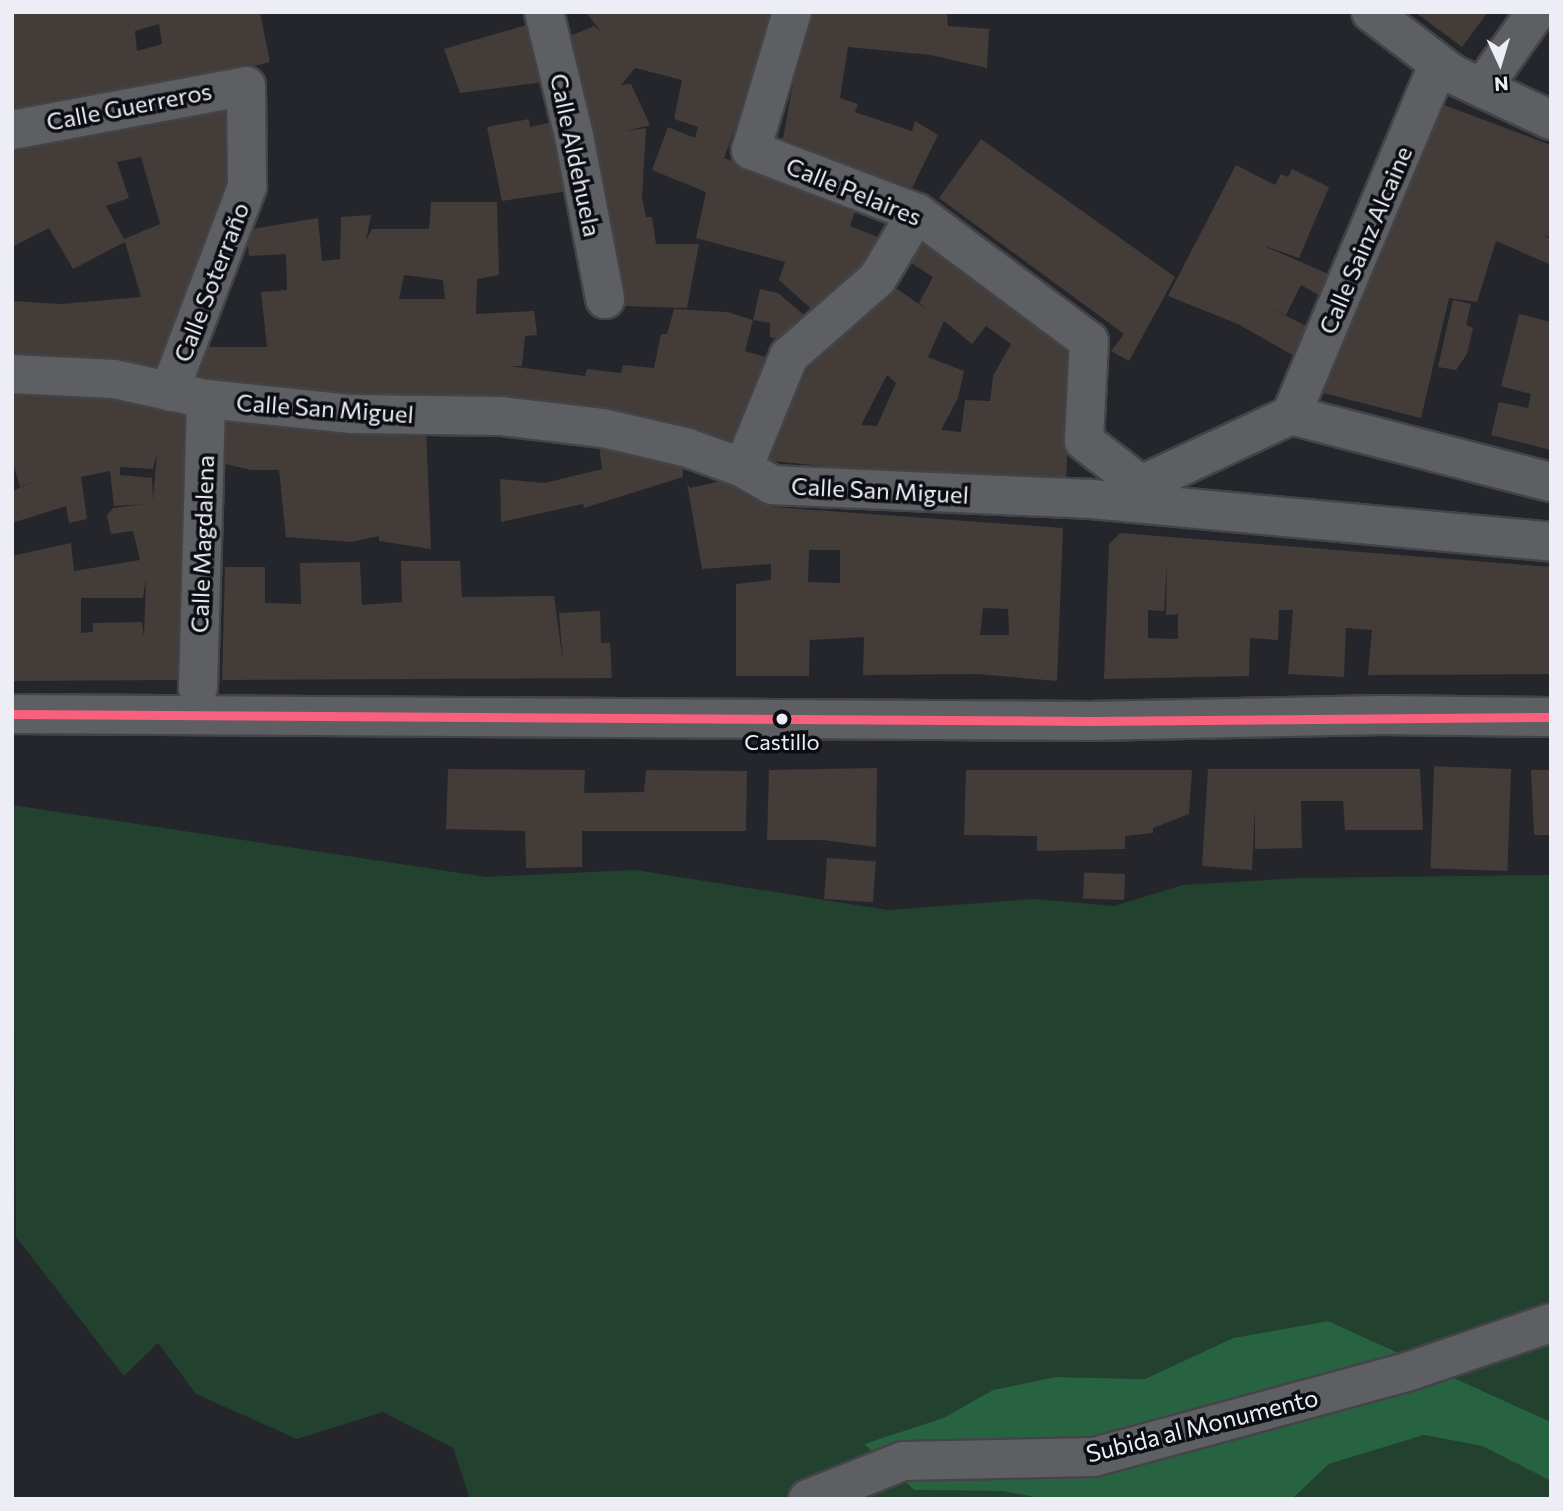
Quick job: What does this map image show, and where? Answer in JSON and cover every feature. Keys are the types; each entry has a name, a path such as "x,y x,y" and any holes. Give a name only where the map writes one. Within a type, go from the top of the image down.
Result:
{"street":[{"name":"Calle Aldehuela","path":"544,12 574,136 606,299"},
{"name":"Calle Pelaires","path":"792,12 751,149 917,213 1089,341 1084,441 1141,485 1291,415"},
{"path":"1371,12 1438,65 1551,120"},
{"path":"1482,88 1536,12"},
{"name":"Calle Sainz Alcaine","path":"1291,415 1438,65"},
{"name":"Calle Guerreros","path":"12,130 246,86"},
{"name":"Calle Soterraño","path":"169,392 247,187 246,86"},
{"path":"743,468 789,356 877,279 917,213"},
{"name":"Calle San Miguel","path":"12,374 114,379 206,399 352,414 502,416 603,428 688,448 743,468 773,485 1091,499 1551,542"},
{"name":"Calle Magdalena","path":"198,688 206,399"},
{"path":"1291,415 1551,482"},
{"path":"12,714 1064,721 1382,715 1551,717"},
{"name":"Subida al Monumento","path":"808,1499 902,1461 1094,1457 1410,1371 1551,1323"}],"green space":[{"path":"12,805 486,877 635,870 888,910 1035,899 1114,906 1183,885 1301,878 1551,875 1551,1422 1328,1321 1233,1338 1145,1379 1055,1377 993,1390 943,1418 864,1444 914,1490 1002,1491 1045,1499 470,1499 453,1448 383,1412 297,1439 196,1394 158,1343 124,1376 16,1237"},
{"path":"1328,1321 1551,1422 1551,1481 1482,1446 1424,1435 1329,1464 1292,1499 1045,1499 1002,1491 914,1490 864,1444 943,1418 993,1390 1055,1377 1145,1379 1233,1338"},
{"path":"1424,1435 1482,1446 1551,1481 1551,1499 1292,1499 1329,1464"}],"building":[{"path":"12,12 260,12 270,62 169,88 12,115","holes":["159,24 162,44 137,51 135,31"]},
{"path":"586,12 780,12 724,158 857,206 850,226 885,240 871,273 818,315 779,280 785,262 696,238 706,192 652,170 668,127 695,138 698,127 674,119 682,80 635,68 621,85 631,84 650,125 626,131 646,128 642,198 646,217 652,217 656,244 699,244 687,308 622,306 558,41 594,26 601,32"},
{"path":"806,12 947,12 948,26 989,29 987,68 931,55 848,47 840,98 858,104 855,112 912,131 915,121 938,135 912,188 782,144"},
{"path":"1415,12 1488,12 1462,47"},
{"path":"537,22 551,81 460,93 444,49"},
{"path":"1439,103 1551,145 1551,237 1543,235 1551,239 1551,265 1496,241 1477,302 1449,298 1421,418 1319,392"},
{"path":"231,104 234,176 165,375 12,363 12,301 61,304 141,297 125,242 73,269 49,228 12,247 12,144","holes":["141,157 160,224 124,239 106,206 129,198 117,162"]},
{"path":"529,119 530,127 561,120 576,190 502,201 487,127"},
{"path":"981,139 1175,277 1129,361 1111,351 1124,334 939,198"},
{"path":"1236,165 1275,185 1281,174 1288,177 1292,169 1329,187 1299,258 1262,245 1335,277 1324,298 1301,285 1286,315 1269,307 1310,328 1294,356 1238,324 1168,296"},
{"path":"431,202 497,202 499,275 477,279 476,314 534,311 537,335 525,336 522,366 509,366 585,376 587,369 621,373 623,365 654,368 661,334 667,334 674,309 727,312 753,320 745,351 769,358 745,450 193,383 200,347 267,347 261,292 287,290 286,254 249,256 246,230 318,218 322,261 340,259 341,217 371,215 366,240 372,229 429,229","holes":["404,275 443,280 445,299 399,299"]},
{"path":"920,229 1072,347 1066,480 885,472 761,460 807,370 888,283 928,310 919,303 933,277 903,258","holes":["944,321 972,344 986,326 1011,344 993,376 990,401 965,400 961,432 941,430 958,398 964,371 928,357","887,375 896,383 877,426 861,425"]},
{"path":"760,289 778,293 811,321 788,342 770,337 770,323 753,320"},
{"path":"1453,300 1471,304 1466,325 1473,328 1467,354 1456,370 1438,367"},
{"path":"1519,314 1551,322 1551,450 1491,435 1499,402 1528,408 1531,394 1501,386"},
{"path":"104,388 196,414 178,680 12,681 12,556 71,543 74,571 140,560 133,531 111,534 107,515 113,508 144,504 114,506 110,471 81,477 87,519 69,523 66,506 12,523 12,491 34,482 20,487 13,463 12,389","holes":["157,453 153,500 152,478 120,475 120,467 153,469","146,578 144,637 142,622 93,623 93,632 81,633 81,598 143,598"]},
{"path":"227,416 426,429 431,549 379,541 379,536 352,542 286,537 279,470 251,470 217,462"},
{"path":"598,439 683,454 683,477 584,508 583,504 501,522 500,479 545,483 602,469"},
{"path":"730,479 773,507 1063,528 1057,681 977,674 863,675 864,637 810,640 810,633 809,676 736,676 736,584 771,580 771,564 702,569 687,483 690,488","holes":["809,550 840,550 840,583 808,582","983,608 1008,609 1009,635 980,635"]},
{"path":"1120,533 1551,567 1551,674 1368,675 1372,630 1346,628 1344,677 1288,674 1293,610 1279,610 1278,640 1250,638 1249,676 1104,679 1109,544","holes":["1167,562 1166,615 1178,614 1178,639 1148,638 1148,610 1164,611"]},
{"path":"401,561 460,561 462,597 554,596 563,662 559,613 600,611 601,643 610,643 612,678 222,680 225,567 265,567 265,603 301,604 300,563 360,562 362,605 402,602"},
{"path":"1434,766 1511,769 1507,871 1430,868"},
{"path":"877,768 876,847 823,840 767,840 769,770"},
{"path":"448,769 585,770 584,793 644,792 646,770 747,771 746,831 582,831 582,867 526,868 525,831 446,829"},
{"path":"1208,769 1420,769 1423,830 1345,830 1343,801 1301,801 1302,848 1255,849 1255,807 1252,870 1202,866"},
{"path":"966,770 1192,770 1189,814 1153,828 1153,833 1125,836 1125,849 1037,851 1037,836 964,835"},
{"path":"1531,770 1551,770 1551,835 1534,835"},
{"path":"827,858 876,861 873,902 824,899"},
{"path":"1084,873 1125,874 1124,900 1083,899"}],"transit line":[{"path":"12,714 1090,721 1551,717"}],"place":[{"name":"Castillo","path":"782,719"}]}
